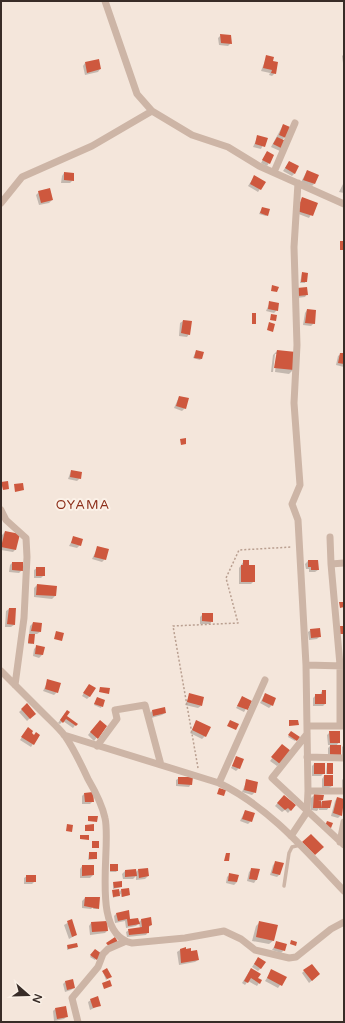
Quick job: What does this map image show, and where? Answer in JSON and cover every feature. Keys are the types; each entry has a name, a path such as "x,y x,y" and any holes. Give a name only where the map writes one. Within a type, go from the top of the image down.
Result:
{"street":[{"path":"105,1 137,94 152,111 192,135 228,147 274,172 344,204"},
{"path":"1,203 22,176 92,146 152,111"},
{"path":"274,172 295,123"},
{"path":"290,836 307,812 308,791 308,726 300,546 298,520 292,504 300,485 294,403 297,345 294,247 298,183"},
{"path":"1,510 6,520 26,538 27,556 24,618 15,685"},
{"path":"308,726 342,726 342,666 331,564 330,537"},
{"path":"331,564 344,563"},
{"path":"306,665 342,666"},
{"path":"1,671 64,735 77,755 95,792 106,819 104,883 107,907 112,926 117,935 124,942"},
{"path":"219,783 265,680"},
{"path":"97,746 117,719 115,710 145,705 161,765"},
{"path":"307,734 272,778 342,843"},
{"path":"64,735 219,783 247,797 300,845 344,891"},
{"path":"307,757 344,758"},
{"path":"308,791 344,792"},
{"path":"342,843 344,822"},
{"path":"78,1022 72,998 98,967 103,954 108,949 124,942 132,943 171,939 224,931 237,936 255,950 289,958 296,957 339,923 344,922"}],"lane":[{"path":"284,886 289,853 292,847 300,845"}],"path":[{"path":"199,778 173,626 238,623 226,578 239,550 300,546"}],"building":[{"path":"220,34 231,35 232,44 221,43"},
{"path":"266,55 274,57 273,61 278,62 276,74 271,73 272,70 263,68"},
{"path":"99,59 101,69 87,73 85,62"},
{"path":"283,124 290,127 286,138 279,135"},
{"path":"257,135 268,138 265,147 255,144"},
{"path":"277,137 286,141 283,149 273,144"},
{"path":"267,151 274,155 270,164 262,160"},
{"path":"289,161 299,166 295,174 285,168"},
{"path":"307,170 319,175 315,184 303,180"},
{"path":"64,172 74,173 74,181 64,180"},
{"path":"254,175 266,182 261,190 250,184"},
{"path":"50,188 53,200 41,203 38,191"},
{"path":"302,197 318,203 313,216 297,211"},
{"path":"262,207 270,209 268,216 260,213"},
{"path":"340,241 344,241 344,250 340,250"},
{"path":"302,272 308,273 307,282 301,282"},
{"path":"272,285 279,287 277,292 271,291"},
{"path":"307,287 308,295 298,296 297,288"},
{"path":"269,301 279,303 278,311 268,309"},
{"path":"307,309 316,310 315,324 305,323"},
{"path":"252,313 256,313 256,324 252,324"},
{"path":"271,314 277,315 276,321 270,320"},
{"path":"183,320 192,321 190,335 181,333"},
{"path":"269,322 275,324 273,332 267,330"},
{"path":"196,350 204,352 202,359 194,358"},
{"path":"277,350 296,352 294,370 274,368"},
{"path":"340,353 344,353 344,364 338,363"},
{"path":"179,396 189,398 186,409 176,406"},
{"path":"186,438 186,444 181,445 180,439"},
{"path":"71,470 82,472 81,479 70,477"},
{"path":"8,481 9,489 3,490 1,482"},
{"path":"23,483 24,490 15,492 14,484"},
{"path":"5,531 20,534 16,550 1,547"},
{"path":"73,536 83,539 81,546 71,543"},
{"path":"97,546 109,549 106,560 94,557"},
{"path":"243,560 249,560 249,565 255,565 255,582 241,582 241,565 243,565"},
{"path":"308,560 318,560 319,570 311,570 311,567 308,567"},
{"path":"12,562 23,562 23,571 12,570"},
{"path":"36,567 45,567 45,576 36,576"},
{"path":"37,584 57,586 56,596 36,595"},
{"path":"339,602 344,602 344,607 340,608"},
{"path":"9,608 16,608 15,625 7,624"},
{"path":"202,613 213,613 213,622 202,621"},
{"path":"33,622 42,623 41,632 31,631"},
{"path":"340,626 344,626 344,634 340,634"},
{"path":"320,628 321,637 311,638 310,629"},
{"path":"56,631 64,633 62,641 54,639"},
{"path":"29,634 35,634 34,644 28,643"},
{"path":"36,645 45,647 43,655 35,654"},
{"path":"47,679 61,683 58,693 45,689"},
{"path":"89,684 96,688 90,697 83,693"},
{"path":"100,687 110,688 109,694 99,692"},
{"path":"322,690 326,690 326,704 315,704 315,694 322,694"},
{"path":"189,693 204,697 202,706 187,702"},
{"path":"265,693 276,698 273,706 262,701"},
{"path":"242,696 252,701 248,710 237,706"},
{"path":"97,697 105,700 103,707 94,704"},
{"path":"27,703 36,714 30,719 21,709"},
{"path":"165,707 166,713 153,716 152,710"},
{"path":"67,710 70,712 67,716 78,724 76,726 66,719 63,723 60,720"},
{"path":"100,720 107,726 98,739 90,732"},
{"path":"196,720 211,727 206,737 192,730"},
{"path":"230,720 239,724 236,730 227,726"},
{"path":"289,720 298,720 299,725 289,726"},
{"path":"28,727 33,731 32,733 34,735 36,732 40,735 34,745 21,737"},
{"path":"291,731 300,737 297,741 288,735"},
{"path":"329,731 340,731 340,743 330,743"},
{"path":"282,744 291,751 280,764 271,757"},
{"path":"330,745 341,745 341,755 330,755"},
{"path":"236,756 244,759 240,769 232,766"},
{"path":"314,763 325,763 325,774 314,774"},
{"path":"327,763 333,763 333,774 327,774"},
{"path":"324,775 333,775 333,786 324,786"},
{"path":"178,777 193,777 192,785 178,784"},
{"path":"246,779 258,782 256,793 244,790"},
{"path":"219,788 226,790 224,796 217,794"},
{"path":"93,792 94,802 85,802 84,793"},
{"path":"314,794 324,795 323,800 318,801 321,801 321,808 313,808"},
{"path":"284,795 296,805 291,811 288,808 285,810 277,803"},
{"path":"337,797 344,799 342,816 333,813"},
{"path":"332,800 330,808 321,808 322,801"},
{"path":"245,810 255,813 252,822 242,819"},
{"path":"88,816 98,816 97,822 88,821"},
{"path":"327,821 333,823 331,828 325,826"},
{"path":"67,824 73,825 72,832 66,831"},
{"path":"94,824 94,831 85,831 85,825"},
{"path":"311,834 324,847 315,855 302,842"},
{"path":"80,835 89,835 89,840 80,839"},
{"path":"92,841 99,841 99,848 92,848"},
{"path":"89,852 97,852 97,859 89,859"},
{"path":"226,853 230,853 229,861 224,861"},
{"path":"275,861 284,863 280,875 272,873"},
{"path":"110,864 118,864 118,871 110,871"},
{"path":"82,865 94,865 94,875 82,876"},
{"path":"148,868 149,876 139,878 138,869"},
{"path":"251,868 260,869 257,880 249,879"},
{"path":"136,869 137,876 125,877 125,870"},
{"path":"229,873 239,875 237,882 228,881"},
{"path":"26,875 36,875 36,882 26,882"},
{"path":"122,881 122,887 114,888 113,882"},
{"path":"129,888 130,895 122,897 121,889"},
{"path":"119,889 120,896 113,897 112,890"},
{"path":"85,897 100,897 99,909 84,906"},
{"path":"129,910 130,919 138,918 140,924 128,926 127,919 118,921 116,913"},
{"path":"151,917 152,925 149,926 149,933 129,935 128,929 142,927 141,919"},
{"path":"72,919 77,935 72,937 67,921"},
{"path":"107,921 108,931 92,932 91,922"},
{"path":"259,921 278,925 274,941 256,937"},
{"path":"115,937 118,942 110,948 106,943"},
{"path":"291,940 297,942 296,946 290,944"},
{"path":"276,941 287,944 285,951 274,948"},
{"path":"77,943 78,947 68,949 67,945"},
{"path":"186,947 186,949 191,948 191,951 197,950 199,960 181,963 180,949"},
{"path":"95,949 102,954 97,960 90,955"},
{"path":"258,957 266,962 261,969 254,964"},
{"path":"312,964 320,974 312,981 303,970"},
{"path":"107,968 112,977 107,979 102,971"},
{"path":"251,968 261,974 258,978 262,980 260,984 251,978 248,983 244,981"},
{"path":"271,969 287,977 282,986 267,978"},
{"path":"73,979 75,988 67,990 65,981"},
{"path":"110,980 112,986 104,989 102,983"},
{"path":"98,996 101,1006 93,1008 90,999"},
{"path":"66,1006 68,1017 57,1019 55,1008"}],"district":[{"name":"OYAMA","path":"83,505"}]}
